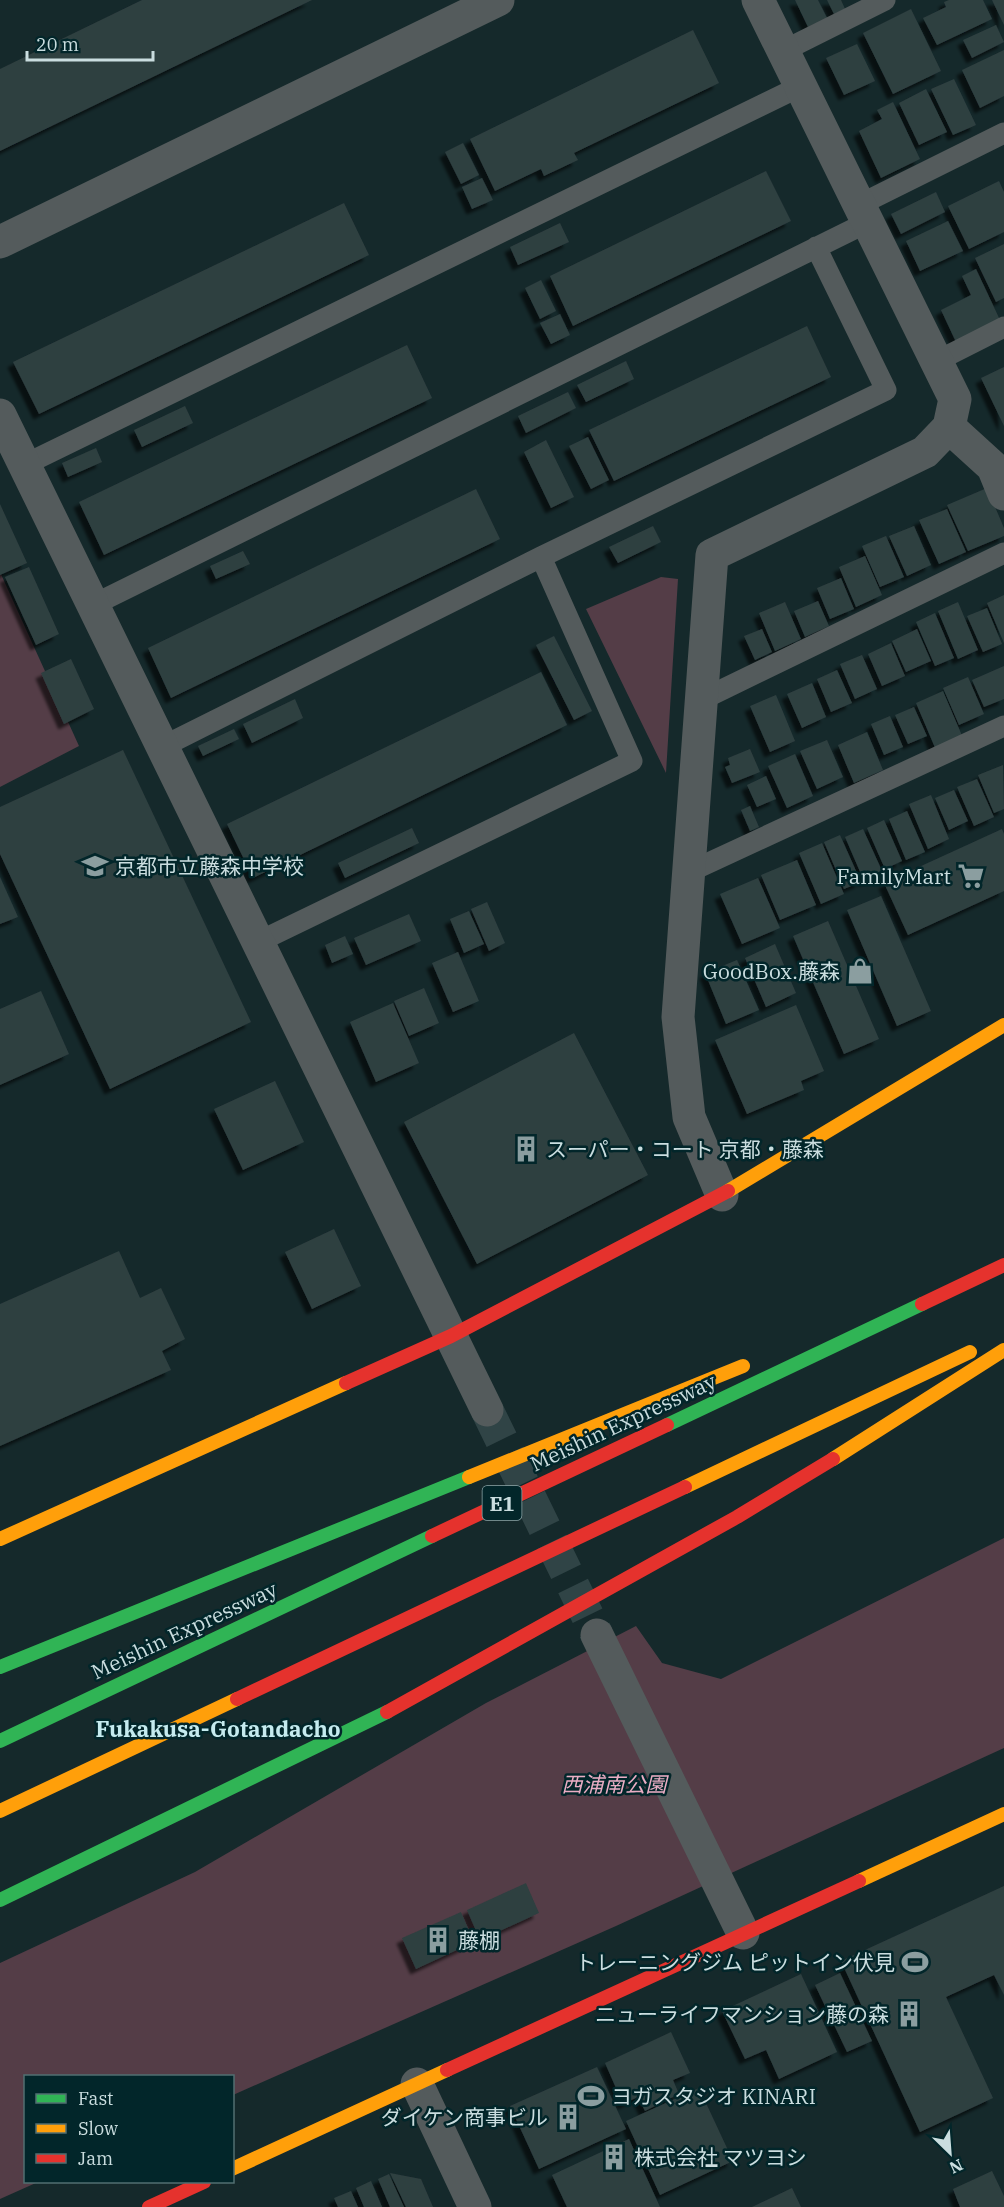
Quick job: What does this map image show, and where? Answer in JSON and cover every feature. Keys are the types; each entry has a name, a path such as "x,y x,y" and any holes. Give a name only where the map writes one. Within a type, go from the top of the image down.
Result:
{"main road":[{"path":"0,1539 451,1336 722,1195 1004,1025"},
{"path":"837,1328 1004,1263"},
{"name":"Meishin Expressway","path":"0,1741 1004,1263"},
{"path":"0,1811 1004,1336"},
{"path":"0,1900 369,1722 737,1517 867,1438 1004,1350"},
{"path":"0,1667 759,1359"},
{"path":"234,2168 1004,1814"},
{"path":"149,2207 200,2183"}],"street":[{"path":"0,242 498,0"},
{"path":"722,1195 689,1117 678,1017 712,555 925,452 949,427 955,399 758,0"},
{"path":"0,416 487,1410"},
{"path":"949,427 993,467 1004,494"},
{"path":"597,1635 743,1934"},
{"path":"417,2084 476,2207"}],"lane":[{"path":"783,51 885,0"},
{"path":"24,465 801,86"},
{"path":"93,605 816,247 864,213 1004,133"},
{"path":"162,747 541,557 886,390 816,247"},
{"path":"937,361 1004,327"},
{"path":"701,700 1004,553"},
{"path":"258,942 632,761 541,557"},
{"path":"688,872 1004,726"}],"green space":[{"path":"0,572 79,746 0,787"},
{"path":"661,577 678,579 666,773 586,609"},
{"name":"西浦南公園","path":"1004,1538 1004,1748 616,1926 234,2095 234,2075 24,2075 24,2183 36,2183 0,2199 0,1963 195,1872 486,1703 636,1626 662,1663 721,1679"}],"building":[{"path":"142,0 312,0 0,151 0,69"},
{"path":"795,0 818,0 827,18 808,27"},
{"path":"827,0 841,0 845,9 834,14"},
{"path":"983,0 992,19 937,45 923,18 946,7 944,2"},
{"path":"992,0 1004,0 1004,25"},
{"path":"911,9 941,71 893,94 863,33"},
{"path":"996,25 1004,42 972,58 963,40"},
{"path":"693,30 719,83 574,153 578,160 544,176 541,169 495,191 470,139"},
{"path":"857,44 875,81 844,95 826,58"},
{"path":"1004,50 1004,96 980,108 962,70"},
{"path":"954,79 976,125 953,135 931,89"},
{"path":"926,89 947,132 919,145 899,103"},
{"path":"893,102 920,159 881,178 859,131 882,119 877,110"},
{"path":"463,143 479,175 461,184 445,152"},
{"path":"766,171 791,221 573,326 550,276"},
{"path":"482,178 493,200 472,209 462,187"},
{"path":"999,181 1004,192 1004,232 969,249 948,206"},
{"path":"936,192 945,212 901,234 891,214"},
{"path":"344,203 369,255 39,414 13,362"},
{"path":"948,221 963,251 920,271 906,241"},
{"path":"560,223 569,242 518,265 510,247"},
{"path":"1004,244 1004,298 996,302 975,258"},
{"path":"976,269 1000,320 956,342 941,310 971,295 962,276"},
{"path":"541,280 556,311 540,319 525,288"},
{"path":"560,314 570,335 551,344 540,323"},
{"path":"807,326 831,377 614,481 589,430"},
{"path":"407,345 432,398 104,555 79,502"},
{"path":"626,361 634,379 586,402 577,385"},
{"path":"1004,367 1004,426 981,378"},
{"path":"568,392 576,408 526,433 518,416"},
{"path":"185,406 193,423 142,447 134,430"},
{"path":"588,437 609,480 591,489 569,446"},
{"path":"546,440 574,497 551,508 524,452"},
{"path":"96,448 102,462 68,477 62,463"},
{"path":"987,488 1004,528 1004,536 968,551 947,505"},
{"path":"476,489 500,539 171,698 148,648"},
{"path":"0,504 27,563 0,575"},
{"path":"947,509 966,552 939,564 919,520"},
{"path":"653,526 661,542 618,563 609,547"},
{"path":"914,526 931,565 907,576 889,536"},
{"path":"886,536 904,577 880,587 862,546"},
{"path":"243,551 250,564 216,579 210,566"},
{"path":"865,556 882,595 856,607 839,567"},
{"path":"29,567 59,634 36,645 5,577"},
{"path":"841,578 854,609 830,619 817,588"},
{"path":"1004,595 1004,643 987,603"},
{"path":"818,601 829,626 805,637 794,611"},
{"path":"785,602 801,639 775,651 759,613"},
{"path":"958,602 978,650 958,659 938,611"},
{"path":"987,608 1002,644 983,652 967,616"},
{"path":"935,613 954,658 935,666 916,622"},
{"path":"762,629 772,652 755,660 744,636"},
{"path":"917,629 931,661 906,672 892,641"},
{"path":"554,636 592,711 574,720 536,645"},
{"path":"891,643 905,676 882,686 868,654"},
{"path":"862,655 877,689 855,699 840,664"},
{"path":"71,659 94,709 64,724 41,673"},
{"path":"1004,666 1004,699 984,707 972,680"},
{"path":"837,670 852,703 831,712 817,679"},
{"path":"541,672 567,725 253,878 227,824"},
{"path":"968,677 984,714 959,725 943,688"},
{"path":"812,683 826,717 802,728 787,694"},
{"path":"943,691 963,738 936,750 916,703"},
{"path":"776,695 795,741 770,752 750,706"},
{"path":"295,699 303,718 252,743 243,724"},
{"path":"914,707 927,736 908,744 895,715"},
{"path":"890,716 903,747 884,755 871,724"},
{"path":"234,729 239,739 203,756 198,746"},
{"path":"867,732 883,770 854,783 838,745"},
{"path":"827,740 843,777 817,789 800,751"},
{"path":"750,749 760,772 732,783 725,767 730,765 728,758"},
{"path":"123,750 251,1022 110,1089 0,854 0,807"},
{"path":"795,754 813,796 787,808 768,766"},
{"path":"1003,765 1004,809 994,813 978,775"},
{"path":"766,776 776,799 757,807 747,785"},
{"path":"977,779 994,817 974,826 957,787"},
{"path":"954,790 968,821 949,830 935,798"},
{"path":"931,795 949,839 928,849 909,804"},
{"path":"750,806 759,827 750,831 741,810"},
{"path":"907,811 925,852 906,860 889,819"},
{"path":"884,820 902,861 885,869 867,828"},
{"path":"412,828 419,843 345,878 338,863"},
{"path":"863,829 883,873 864,881 845,837"},
{"path":"1002,829 1004,834 1004,891 908,935 884,883"},
{"path":"840,835 861,882 844,889 824,842"},
{"path":"822,843 844,894 821,904 799,853"},
{"path":"797,860 816,905 780,920 761,875"},
{"path":"0,877 18,917 0,924"},
{"path":"758,878 780,928 742,944 720,894"},
{"path":"881,896 931,1011 897,1026 847,910"},
{"path":"487,902 505,943 489,951 471,909"},
{"path":"469,911 484,944 464,953 450,919"},
{"path":"409,914 421,941 366,965 354,938"},
{"path":"828,921 879,1039 844,1054 793,936"},
{"path":"345,936 353,954 332,963 325,945"},
{"path":"775,944 796,993 766,1007 745,958"},
{"path":"458,952 479,1001 453,1012 432,963"},
{"path":"737,960 759,1010 726,1024 705,973"},
{"path":"424,988 439,1023 409,1036 394,1001"},
{"path":"41,991 69,1054 0,1085 0,1009"},
{"path":"393,1003 419,1063 376,1082 350,1022"},
{"path":"796,1005 824,1071 801,1081 804,1090 747,1114 715,1040"},
{"name":"スーパー・コート 京都・藤森","path":"574,1033 648,1175 477,1264 404,1122"},
{"path":"275,1081 304,1142 243,1170 214,1109"},
{"path":"334,1229 361,1286 312,1309 285,1252"},
{"path":"119,1251 140,1298 161,1288 185,1339 162,1351 171,1370 0,1446 0,1304"},
{"name":"藤棚","path":"526,1883 539,1913 480,1940 467,1910"},
{"name":"ニューライフマンション藤の森","path":"1004,1886 1004,1995 994,1975 946,1997 993,2098 920,2132 841,1961"},
{"name":"藤棚","path":"461,1912 474,1942 416,1969 402,1938"},
{"path":"840,1973 872,2041 847,2052 815,1985"},
{"path":"801,1974 837,2052 779,2079 766,2050 745,2059 722,2011"},
{"path":"671,2032 690,2073 673,2080 679,2094 645,2111 638,2097 623,2104 605,2063"},
{"name":"ダイケン商事ビル","path":"597,2067 626,2129 539,2169 510,2106"},
{"path":"699,2088 733,2161 660,2195 626,2121"},
{"name":"株式会社 マツヨシ","path":"629,2139 660,2207 567,2207 552,2175"},
{"path":"992,2171 1004,2196 1004,2207 960,2207 953,2189"},
{"path":"390,2173 421,2179 433,2207 406,2207"},
{"path":"389,2174 404,2207 390,2207 378,2179"},
{"path":"371,2181 382,2207 364,2207 356,2188"},
{"path":"792,2188 801,2207 752,2207"},
{"path":"351,2191 358,2207 338,2207 334,2198"}],"tunnel":[{"path":"487,1410 597,1635"}],"traffic: fast":[{"path":"667,1425 922,1304"},
{"path":"0,1667 469,1477"},
{"path":"0,1741 432,1536"},
{"path":"0,1900 387,1712"}],"traffic: slow":[{"path":"728,1191 1004,1025"},
{"path":"833,1459 1004,1350"},
{"path":"685,1487 970,1352"},
{"path":"469,1477 743,1366"},
{"path":"0,1539 346,1383"},
{"path":"0,1811 237,1699"},
{"path":"859,1881 1004,1814"},
{"path":"234,2168 447,2070"}],"traffic: jam":[{"path":"346,1383 451,1336 728,1191"},
{"path":"922,1304 1004,1265"},
{"path":"432,1536 667,1425"},
{"path":"387,1712 737,1517 833,1459"},
{"path":"237,1699 685,1487"},
{"path":"447,2070 859,1881"},
{"path":"149,2207 202,2183"}],"place":[{"name":"京都市立藤森中学校","path":"95,866"},
{"name":"FamilyMart","path":"971,876"},
{"name":"GoodBox.藤森","path":"860,971"},
{"name":"スーパー・コート 京都・藤森","path":"526,1149"},
{"name":"藤棚","path":"438,1940"},
{"name":"トレーニングジム ピットイン伏見","path":"915,1962"},
{"name":"ニューライフマンション藤の森","path":"909,2014"},
{"name":"ヨガスタジオ KINARI","path":"591,2096"},
{"name":"ダイケン商事ビル","path":"568,2117"},
{"name":"株式会社 マツヨシ","path":"614,2157"}],"district":[{"name":"Fukakusa-Gotandacho","path":"218,1728"}]}
